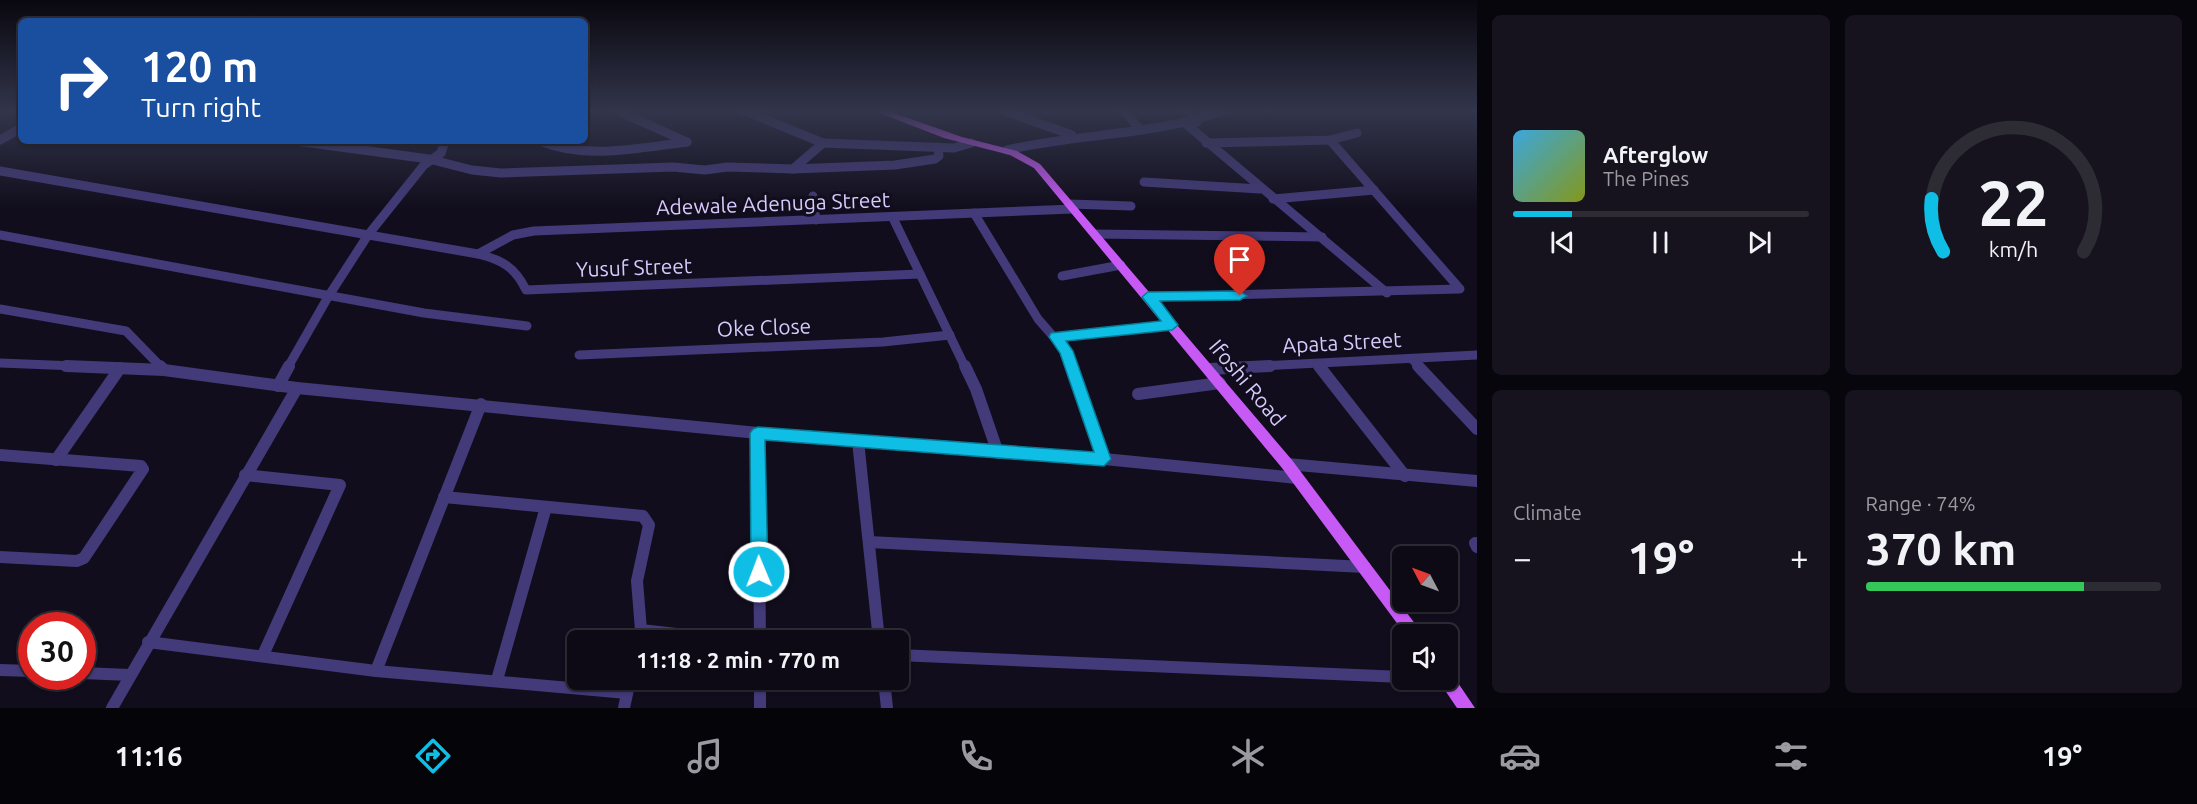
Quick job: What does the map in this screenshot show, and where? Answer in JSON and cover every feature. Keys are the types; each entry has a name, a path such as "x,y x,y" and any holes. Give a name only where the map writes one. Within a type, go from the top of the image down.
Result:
{"main road":[{"name":"Ifoshi Road","path":"971,143 1007,150 1032,161 1287,464 1407,624"},
{"path":"1454,690 1467,708"}],"street":[{"path":"545,144 554,149 591,151 676,143"},
{"path":"793,169 823,143"},
{"path":"824,143 954,148 971,143"},
{"path":"1007,150 1030,143"},
{"path":"1206,143 1260,189 1323,237 1387,293"},
{"path":"1148,297 1460,290 1333,143"},
{"path":"318,144 429,159 472,171 501,173 595,172 674,167 705,170 727,167 793,169 862,167 925,161 939,156 938,147"},
{"path":"278,386 328,297 368,235 429,159 441,153 444,144"},
{"name":"Yusuf Street","path":"0,171 478,254 507,261 518,272 526,290 920,274"},
{"path":"1144,182 1260,189"},
{"path":"1273,199 1374,190"},
{"path":"813,196 816,220"},
{"name":"Adewale Adenuga Street","path":"478,254 513,235 534,231 893,218 1072,207 1131,206"},
{"path":"974,213 1038,319 1066,351 1104,459"},
{"path":"893,218 913,255 976,389 998,453"},
{"path":"1095,234 1323,237"},
{"path":"0,235 328,297 424,313 527,326"},
{"path":"1062,276 1121,265"},
{"path":"0,309 126,331 164,370"},
{"path":"1056,337 1172,325"},
{"name":"Oke Close","path":"579,354 883,342 950,335"},
{"name":"Apata Street","path":"1209,369 1477,355"},
{"path":"1412,359 1477,429"},
{"path":"0,363 164,370 278,386 482,404 758,433 998,453 1104,459 1298,478"},
{"path":"1318,364 1405,476"},
{"path":"56,460 120,368"},
{"path":"1138,394 1220,383"},
{"path":"112,708 148,642 297,388"},
{"path":"376,671 482,404"},
{"path":"758,433 760,630"},
{"path":"858,441 878,630"},
{"path":"0,455 141,466 144,469 84,558 76,561 0,556"},
{"path":"1287,464 1477,481"},
{"path":"245,475 340,485 263,655"},
{"path":"444,496 643,516 649,525 637,581 639,630"},
{"path":"497,680 546,507"},
{"path":"869,542 1365,567"},
{"path":"148,642 376,671 567,683"},
{"path":"909,655 1392,677"},
{"path":"2,673 18,672"},
{"path":"96,674 130,675"},
{"path":"624,708 627,690"},
{"path":"760,690 760,708"},
{"path":"885,690 887,708"}],"route":[{"path":"759,572 758,433 998,453 1104,459 1066,351 1056,337 1172,325 1148,297 1240,296"}]}
